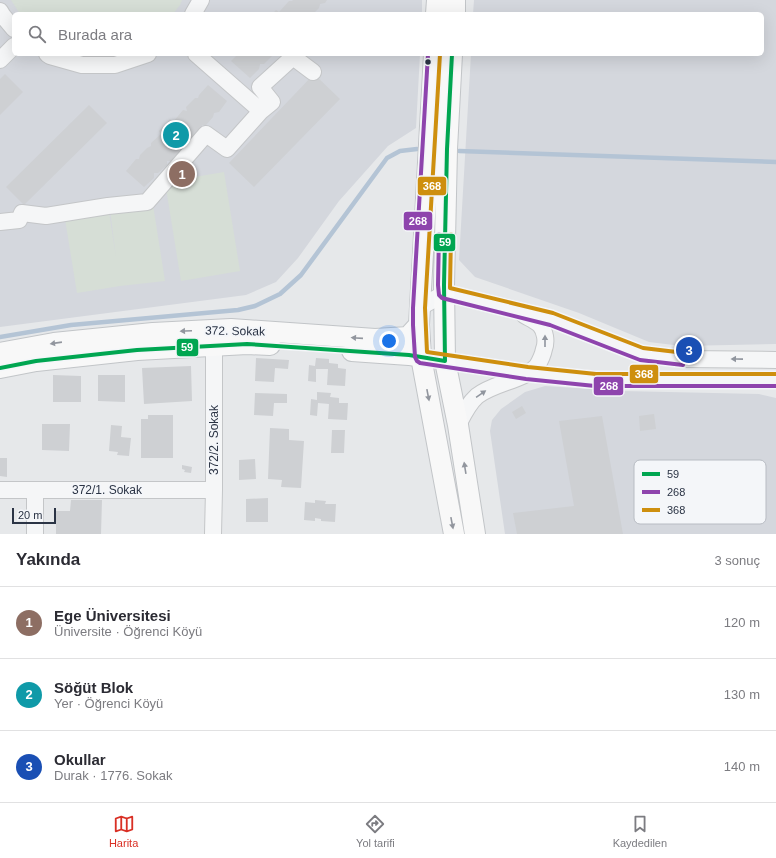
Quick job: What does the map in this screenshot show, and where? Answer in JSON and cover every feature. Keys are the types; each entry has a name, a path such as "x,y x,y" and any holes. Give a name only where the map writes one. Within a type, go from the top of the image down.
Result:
{"main road":[{"path":"436,12 437,0"},
{"path":"454,12 455,0"},
{"path":"434,56 415,336 454,534"},
{"path":"452,56 447,149 444,285 446,361 476,534"},
{"name":"372. Sokak","path":"0,354 54,343 153,333 231,329 375,339 415,336"},
{"name":"372. Sokak","path":"0,368 36,361 130,351 214,345 415,336"}],"street":[{"path":"194,12 201,0"},
{"path":"0,11 12,27"},
{"path":"0,60 12,48"},
{"path":"50,56 82,65 115,65 142,56"},
{"path":"198,56 261,111"},
{"path":"0,222 19,220 22,213 46,216 108,206 147,202 206,134 227,149 261,111 272,102 260,87 293,57 313,72"},
{"path":"415,336 445,293 552,320 642,354 684,359 776,360"},
{"path":"458,425 476,397 489,389 527,374 537,365 543,354 546,345 545,334 540,325 516,310"},
{"name":"372. Sokak","path":"415,336 446,361 527,374 596,380 776,380"},
{"name":"372/2. Sokak","path":"213,534 214,345"},
{"name":"372/1. Sokak","path":"0,490 214,490"},
{"path":"35,491 35,534"}],"shaded area":[{"path":"0,0 422,0 422,12 12,12 12,56 420,56 416,128 388,146 339,201 298,258 276,282 246,295 0,327"},
{"path":"11,0 182,0 175,12 19,12"},
{"path":"474,0 776,0 776,344 682,346 649,342 579,313 475,277 459,260 471,56 764,56 764,12 473,12"},
{"path":"224,172 240,271 181,281 165,182"},
{"path":"153,205 165,281 77,293 64,213 108,206 116,257 110,210"},
{"path":"545,386 622,391 759,394 776,398 776,534 505,534 490,431 492,420 501,409 525,392"}],"building":[{"path":"292,0 327,0 325,3 320,4 319,8 315,12 279,12 289,1 293,1"},
{"path":"236,56 272,56 264,64 260,64 259,69 250,78 231,61"},
{"path":"5,74 23,92 0,115 0,79"},
{"path":"314,74 340,99 254,187 229,163"},
{"path":"208,85 227,101 219,112 214,113 213,117 206,125 202,125 201,129 192,137 193,139 183,150 179,149 179,153 172,161 167,161 167,165 158,173 154,173 154,178 144,187 126,171 136,159 139,159 140,155 147,148 151,146 151,143 161,134 159,131 170,119 173,122 183,110 187,111 186,107 195,98 198,98"},
{"path":"89,105 107,123 24,205 6,187"},
{"path":"256,358 289,360 288,369 275,368 274,382 255,381"},
{"path":"316,358 329,359 329,363 338,364 338,368 346,369 345,386 327,385 328,369 316,369 316,382 308,381 309,365 315,366"},
{"path":"191,366 192,401 144,404 142,368"},
{"path":"53,375 81,376 81,402 53,402"},
{"path":"98,375 125,375 125,402 98,401"},
{"path":"317,392 331,393 330,397 339,398 339,403 348,403 347,420 328,419 329,404 318,403 317,416 310,415 311,399 317,400"},
{"path":"255,393 287,394 287,403 274,403 273,416 254,415"},
{"path":"522,406 526,413 516,419 512,412"},
{"path":"654,414 656,429 640,431 639,416"},
{"path":"148,415 173,415 173,458 141,458 141,419 148,419"},
{"path":"602,416 623,534 517,534 513,513 574,506 559,421"},
{"path":"42,424 70,424 69,451 42,450"},
{"path":"111,425 122,426 121,437 131,438 129,456 117,455 118,452 109,451"},
{"path":"270,428 289,429 289,440 304,441 301,488 281,487 282,480 268,479"},
{"path":"332,430 345,430 344,453 331,453"},
{"path":"0,458 7,458 7,477 0,476"},
{"path":"255,459 256,479 239,480 239,460"},
{"path":"182,465 192,467 191,473 184,472 185,470 182,469"},
{"path":"268,498 268,522 246,522 246,499"},
{"path":"71,500 102,500 101,534 56,534 56,511 70,511"},
{"path":"315,500 326,501 325,504 336,504 335,522 321,521 321,519 315,518 315,521 304,520 305,502 315,503"}],"waterway":[{"path":"0,337 71,325 238,310 255,306 280,294 301,275 387,158 400,151 417,149"},
{"path":"459,151 776,162"}],"transit line":[{"name":"268","path":"428,56 413,308 415,357 417,361 420,363 526,379 595,386 776,386"},
{"name":"368","path":"440,56 425,308 427,352 528,367 596,374 776,374"},
{"name":"59","path":"0,368 36,361 137,350 247,344 409,355 445,361 444,285 447,149 452,56"},
{"name":"268","path":"439,234 438,285 439,295 442,298 550,325 640,360 683,365"},
{"name":"368","path":"451,234 450,288 553,313 643,348 685,353"}],"place":[{"name":"Söğüt Blok","path":"176,135"},
{"name":"Ege Üniversitesi","path":"182,174"},
{"name":"Okullar","path":"689,350"}]}
